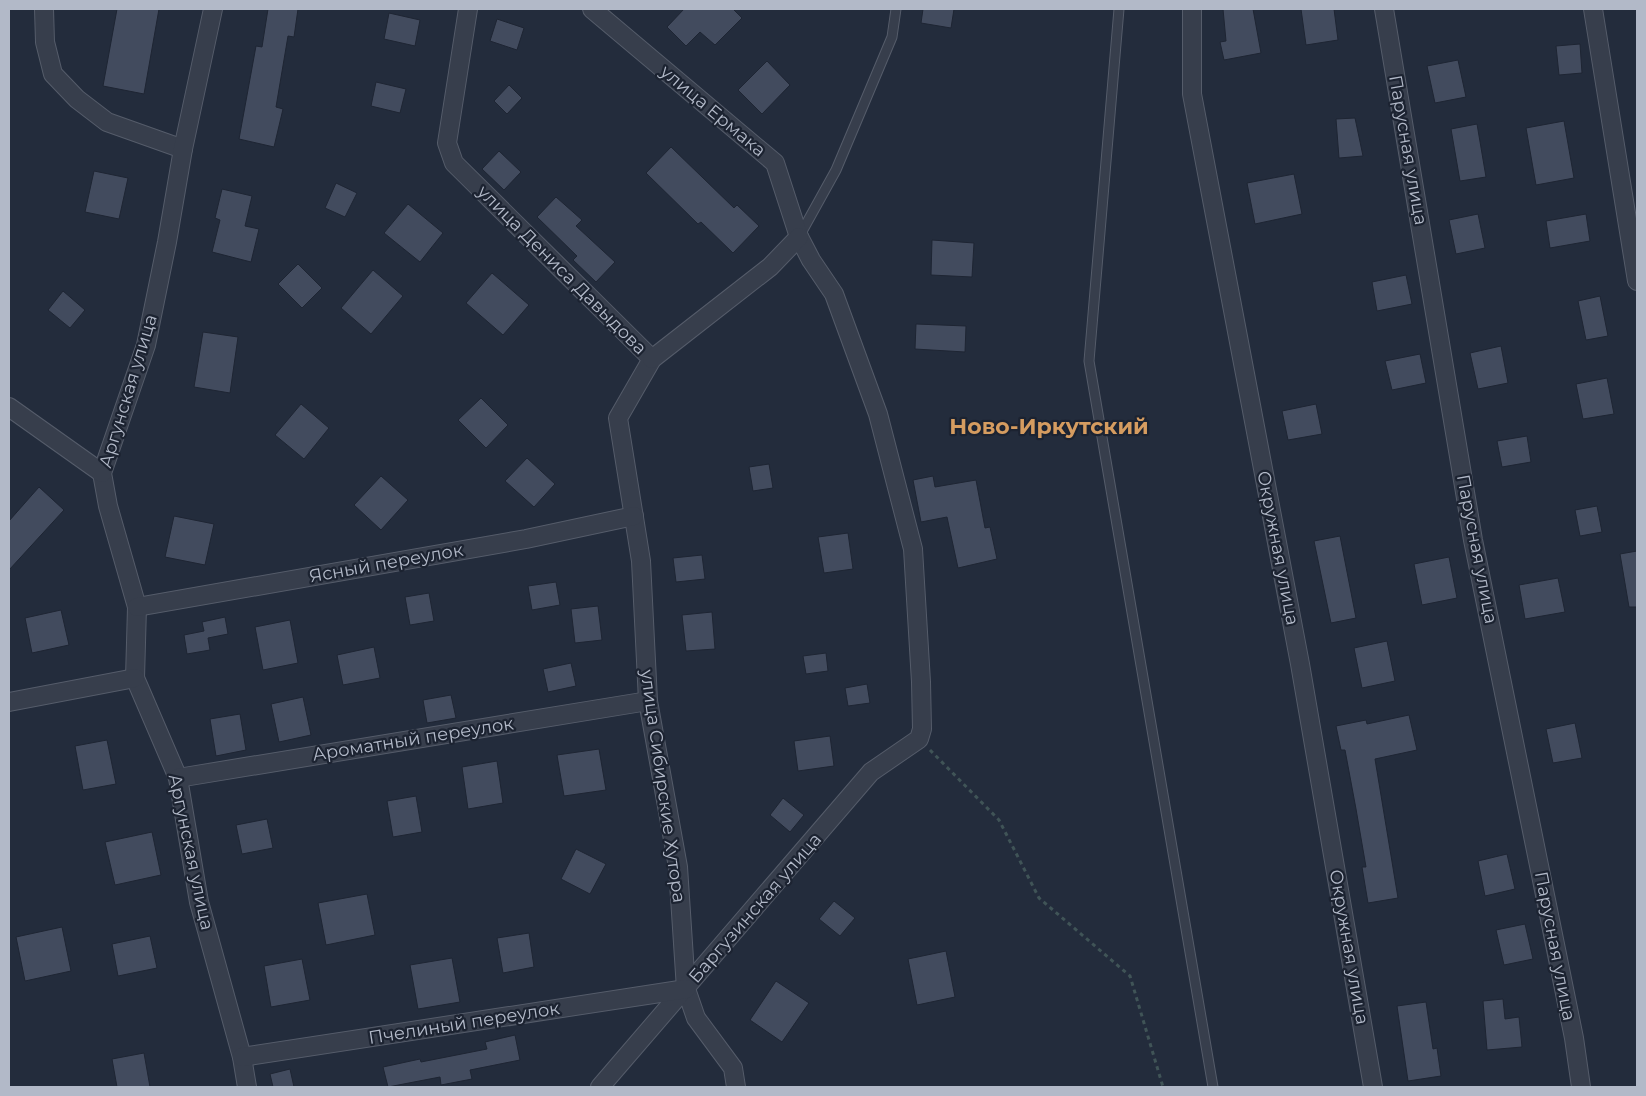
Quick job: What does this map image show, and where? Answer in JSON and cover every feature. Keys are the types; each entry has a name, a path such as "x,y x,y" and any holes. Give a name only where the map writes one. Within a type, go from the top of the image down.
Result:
{"street":[{"path":"44,9 45,42 53,74 77,99 107,122 182,149"},
{"name":"Аргунская улица","path":"213,9 182,149 167,242 146,345 102,473 108,506 138,607 135,678 178,778 199,902 242,1057 247,1087"},
{"name":"улица Дениса Давыдова","path":"468,9 447,143 454,163 652,359 618,418 641,561"},
{"name":"улица Ермака","path":"592,9 774,163 799,236 811,260 834,294 878,414 912,549 921,682 922,729 919,739"},
{"name":"Окружная улица","path":"1192,9 1192,94 1300,664 1373,1087"},
{"name":"Парусная улица","path":"1384,9 1474,540 1574,1038 1581,1087"},
{"path":"1592,9 1637,281"},
{"path":"652,359 770,267 799,236"},
{"path":"9,407 102,473"},
{"name":"Ясный переулок","path":"138,607 526,539 634,516"},
{"name":"улица Сибирские Хутора","path":"641,561 648,700 678,868 686,989 696,1018 733,1068 736,1087"},
{"path":"9,702 135,678"},
{"name":"Ароматный переулок","path":"178,778 648,700"},
{"name":"Баргузинская улица","path":"600,1087 871,772 919,739"},
{"name":"Пчелиный переулок","path":"242,1057 686,989"}],"lane":[{"path":"799,236 836,170 892,37 896,9"},
{"path":"1119,9 1089,361 1213,1087"}],"path":[{"path":"919,739 999,820 1039,898 1130,976 1163,1087"}],"building":[{"path":"117,9 159,9 144,94 103,86"},
{"path":"268,9 298,9 294,37 288,36 276,107 283,109 274,147 239,139 256,46 262,47"},
{"path":"684,9 733,9 742,18 715,45 700,32 686,46 667,27"},
{"path":"923,9 954,9 951,28 921,23"},
{"path":"1223,9 1253,9 1261,53 1224,60 1220,42 1226,41"},
{"path":"1301,9 1334,9 1338,40 1306,45"},
{"path":"389,13 420,20 415,46 384,39"},
{"path":"497,19 524,28 517,50 490,41"},
{"path":"1580,44 1582,73 1559,75 1556,46"},
{"path":"1458,60 1466,97 1435,103 1427,66"},
{"path":"767,61 790,85 762,114 738,90"},
{"path":"376,82 406,89 400,113 371,106"},
{"path":"509,85 522,98 507,114 494,101"},
{"path":"1355,118 1363,156 1339,158 1336,119"},
{"path":"1564,121 1574,178 1536,185 1526,128"},
{"path":"1477,124 1486,177 1460,181 1451,129"},
{"path":"671,147 734,208 737,205 759,226 733,253 701,222 698,224 646,173"},
{"path":"499,151 521,172 504,190 482,169"},
{"path":"94,171 128,178 119,219 85,212"},
{"path":"1294,174 1302,214 1255,224 1247,183"},
{"path":"336,183 357,193 345,217 325,208"},
{"path":"222,189 252,196 245,226 259,229 251,262 212,252 220,220 215,218"},
{"path":"556,197 582,220 576,226 615,262 596,282 573,260 577,256 537,217"},
{"path":"408,204 443,233 420,262 384,233"},
{"path":"1478,214 1485,248 1456,254 1449,220"},
{"path":"1586,214 1590,241 1550,248 1546,221"},
{"path":"932,240 974,243 972,277 931,275"},
{"path":"298,264 322,288 302,308 278,284"},
{"path":"373,270 403,296 371,334 341,308"},
{"path":"492,273 529,305 503,335 466,303"},
{"path":"1406,275 1412,304 1377,311 1372,282"},
{"path":"63,291 85,310 70,328 48,310"},
{"path":"1600,296 1608,336 1586,340 1578,301"},
{"path":"916,324 966,326 965,352 915,349"},
{"path":"203,332 238,337 230,393 194,387"},
{"path":"1501,346 1508,383 1478,389 1470,353"},
{"path":"1420,354 1426,383 1392,390 1385,361"},
{"path":"1607,378 1614,414 1583,419 1576,384"},
{"path":"481,398 508,425 486,448 458,420"},
{"path":"301,404 329,428 304,459 275,435"},
{"path":"1316,404 1322,434 1288,440 1282,411"},
{"path":"1527,436 1531,462 1502,467 1497,441"},
{"path":"527,458 555,484 534,507 505,481"},
{"path":"769,464 773,488 753,491 749,467"},
{"path":"381,476 408,500 381,530 354,505"},
{"path":"933,476 935,487 976,480 985,528 990,527 997,559 958,568 947,517 921,522 913,480"},
{"path":"39,487 64,510 9,570 9,521"},
{"path":"1597,506 1602,532 1580,536 1575,510"},
{"path":"174,516 214,524 205,565 165,557"},
{"path":"848,533 853,569 824,573 818,537"},
{"path":"1340,536 1356,618 1331,623 1314,541"},
{"path":"1637,551 1637,607 1629,607 1620,554"},
{"path":"702,555 705,579 676,582 673,558"},
{"path":"1449,557 1457,598 1422,605 1414,564"},
{"path":"1558,578 1565,612 1525,619 1519,585"},
{"path":"556,582 560,605 532,610 528,586"},
{"path":"429,593 434,621 410,625 405,597"},
{"path":"598,606 602,640 575,643 571,609"},
{"path":"61,610 69,645 32,653 25,618"},
{"path":"712,612 715,649 686,651 682,615"},
{"path":"225,617 228,634 208,638 210,650 187,654 184,635 204,631 202,622"},
{"path":"290,620 298,663 263,670 255,627"},
{"path":"1387,641 1395,681 1362,688 1354,648"},
{"path":"374,647 380,678 343,685 337,655"},
{"path":"826,653 828,671 806,674 803,656"},
{"path":"571,663 576,686 548,692 543,669"},
{"path":"867,684 870,703 848,706 845,688"},
{"path":"451,695 456,718 427,723 423,700"},
{"path":"303,697 311,735 279,742 271,704"},
{"path":"240,714 246,750 216,756 210,719"},
{"path":"1409,715 1417,750 1375,759 1398,898 1368,903 1362,867 1366,867 1356,809 1345,750 1341,750 1336,726 1366,720 1367,724"},
{"path":"1575,723 1582,758 1553,763 1546,729"},
{"path":"830,736 834,766 798,771 794,741"},
{"path":"107,740 116,784 83,790 75,746"},
{"path":"599,749 606,790 564,796 557,755"},
{"path":"497,761 503,803 468,809 462,767"},
{"path":"416,796 422,832 393,837 387,801"},
{"path":"783,798 804,815 790,832 770,815"},
{"path":"267,819 273,848 242,854 236,825"},
{"path":"152,832 161,875 115,885 105,842"},
{"path":"576,849 606,864 590,894 561,879"},
{"path":"1507,854 1515,889 1485,896 1478,861"},
{"path":"367,894 375,935 326,945 318,903"},
{"path":"834,901 855,918 840,936 819,919"},
{"path":"1525,924 1533,959 1504,965 1496,930"},
{"path":"62,927 71,971 25,981 16,937"},
{"path":"529,933 534,967 503,973 497,938"},
{"path":"150,936 157,968 118,976 112,944"},
{"path":"946,951 955,997 917,1005 908,959"},
{"path":"452,958 460,1002 418,1009 410,965"},
{"path":"302,959 310,1000 271,1007 264,966"},
{"path":"776,981 809,1003 782,1042 750,1020"},
{"path":"1503,999 1505,1019 1519,1017 1522,1047 1487,1050 1483,1001"},
{"path":"1426,1002 1433,1049 1437,1048 1441,1076 1408,1081 1397,1006"},
{"path":"515,1035 520,1060 470,1070 472,1079 441,1085 440,1077 388,1087 383,1067 420,1059 421,1062 487,1049 485,1042"},
{"path":"144,1053 150,1087 117,1087 112,1059"},
{"path":"290,1069 294,1087 273,1087 270,1074"}],"district":[{"name":"Ново-Иркутский","path":"1049,426"}]}
